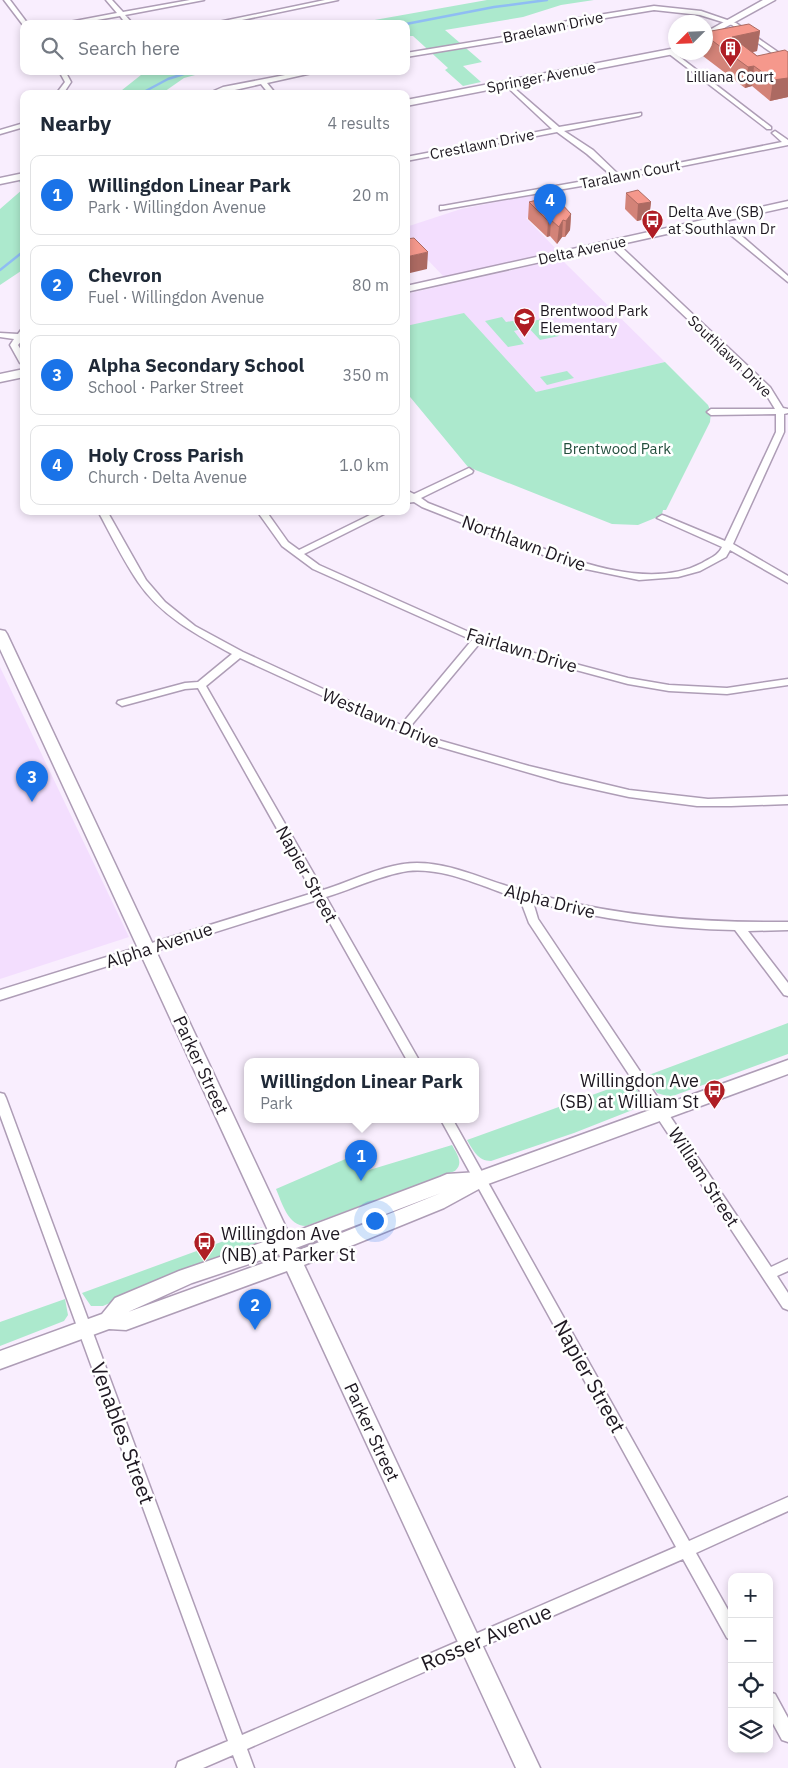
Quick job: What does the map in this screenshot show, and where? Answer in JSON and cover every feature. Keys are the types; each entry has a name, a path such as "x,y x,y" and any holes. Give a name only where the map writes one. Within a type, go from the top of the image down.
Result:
{"street":[{"path":"7,0 22,20"},
{"path":"109,0 126,20"},
{"path":"86,20 201,0"},
{"path":"232,20 335,0"},
{"path":"713,31 770,0"},
{"name":"Braelawn Drive","path":"410,54 528,35 574,21 654,8 688,10 729,22 788,62"},
{"name":"Springer Avenue","path":"410,102 668,52"},
{"path":"684,60 788,143"},
{"path":"62,90 68,82 64,75"},
{"path":"220,90 298,75"},
{"path":"262,82 270,90"},
{"path":"506,84 557,129 590,152 618,177"},
{"name":"Crestlawn Drive","path":"410,158 639,114"},
{"path":"0,132 20,126"},
{"name":"Taralawn Court","path":"443,208 618,177 788,143"},
{"path":"0,181 20,177"},
{"name":"Delta Avenue","path":"410,288 788,204"},
{"path":"718,220 788,280"},
{"name":"Southlawn Drive","path":"612,243 767,389 784,411 780,432 728,546"},
{"path":"0,335 20,335"},
{"path":"20,336 14,345 20,356"},
{"path":"0,378 20,374"},
{"path":"712,412 784,411"},
{"path":"410,497 469,471"},
{"name":"Northlawn Drive","path":"410,499 556,558 612,573 639,577 678,574 712,562 723,555 728,546"},
{"name":"Westlawn Drive","path":"104,515 134,568 151,593 192,628 239,654 402,730 427,740 581,784 631,795 711,803 788,800"},
{"name":"Fairlawn Drive","path":"264,515 280,538 297,554 330,575 478,639 628,681 663,688 727,691 788,682"},
{"path":"297,554 378,515"},
{"path":"662,518 728,546 788,580"},
{"name":"Parker Street","path":"0,634 528,1768"},
{"path":"402,730 478,639"},
{"path":"122,703 185,686 201,685 239,654"},
{"name":"Napier Street","path":"201,685 412,1058"},
{"name":"Alpha Drive","path":"319,894 400,869 418,866 437,869 525,896 601,914 676,924 739,927 788,926"},
{"name":"Alpha Avenue","path":"0,995 319,894"},
{"name":"William Street","path":"525,896 533,920 788,1304"},
{"path":"739,927 788,992"},
{"path":"0,1360 109,1320 126,1321 287,1252 343,1243 457,1195 481,1179 788,1067"},
{"name":"Venables Street","path":"0,1098 246,1768"},
{"name":"Napier Street","path":"449,1123 728,1626"},
{"path":"768,1274 788,1265"},
{"name":"Rosser Avenue","path":"184,1768 788,1504"},
{"path":"773,1707 788,1734"}],"shaded area":[{"path":"537,194 556,212 526,218 559,252 444,277 410,241 410,226 461,209"},
{"name":"Brentwood Park Elementary","path":"561,259 665,362 428,418 410,397 410,293"},
{"path":"0,667 129,937 0,979"}],"green space":[{"path":"487,0 594,0 561,5 523,17 445,30 482,62 463,66 481,82 463,86 445,70 448,68 413,36 410,36 410,20 374,20"},
{"path":"141,75 195,75 184,78 167,90 122,90"},
{"path":"20,192 20,272 0,285 0,209"},
{"name":"Brentwood Park","path":"464,313 536,392 665,362 708,405 711,412 710,422 666,510 663,510 662,514 655,518 638,525 612,524 468,467 410,397 410,325"},
{"path":"502,317 506,322 518,320 525,328 514,331 524,344 508,347 485,321"},
{"path":"542,319 559,336 540,340 524,323"},
{"path":"567,371 574,378 547,385 540,377"},
{"path":"788,1023 788,1054 670,1097 657,1093 646,1076"},
{"path":"631,1081 641,1097 640,1107 574,1133 491,1161 486,1161 479,1157 467,1140"},
{"path":"452,1145 458,1155 459,1162 458,1168 455,1171 306,1226 300,1225 290,1218 283,1207 276,1189 357,1154 366,1171"},
{"path":"262,1227 261,1239 252,1246 174,1275 103,1306 91,1306 82,1293"},
{"path":"65,1299 68,1315 64,1321 0,1346 0,1322"}],"building":[{"path":"749,24 760,31 732,37 757,56 785,50 788,52 788,78 773,80 754,66 748,67 713,41 713,31"},
{"path":"638,190 651,202 638,204 626,193"},
{"path":"541,199 560,202 571,214 566,221 563,220 559,227 551,220 548,221 529,202"},
{"path":"410,238 414,238 428,252 410,256"}],"waterway":[{"path":"410,23 494,7 547,0"},
{"path":"147,90 168,79 180,75"},
{"path":"0,270 20,254"}],"place":[{"name":"Lilliana Court","path":"730,67"},
{"name":"Holy Cross Parish","path":"550,225"},
{"name":"Delta Ave (SB) at Southlawn Dr","path":"652,239"},
{"name":"Brentwood Park Elementary","path":"524,338"},
{"name":"Alpha Secondary School","path":"32,802"},
{"name":"Willingdon Ave (SB) at William St","path":"715,1109"},
{"name":"Willingdon Linear Park","path":"361,1181"},
{"name":"Willingdon Ave (NB) at Parker St","path":"205,1262"},
{"name":"Chevron","path":"255,1330"}]}
